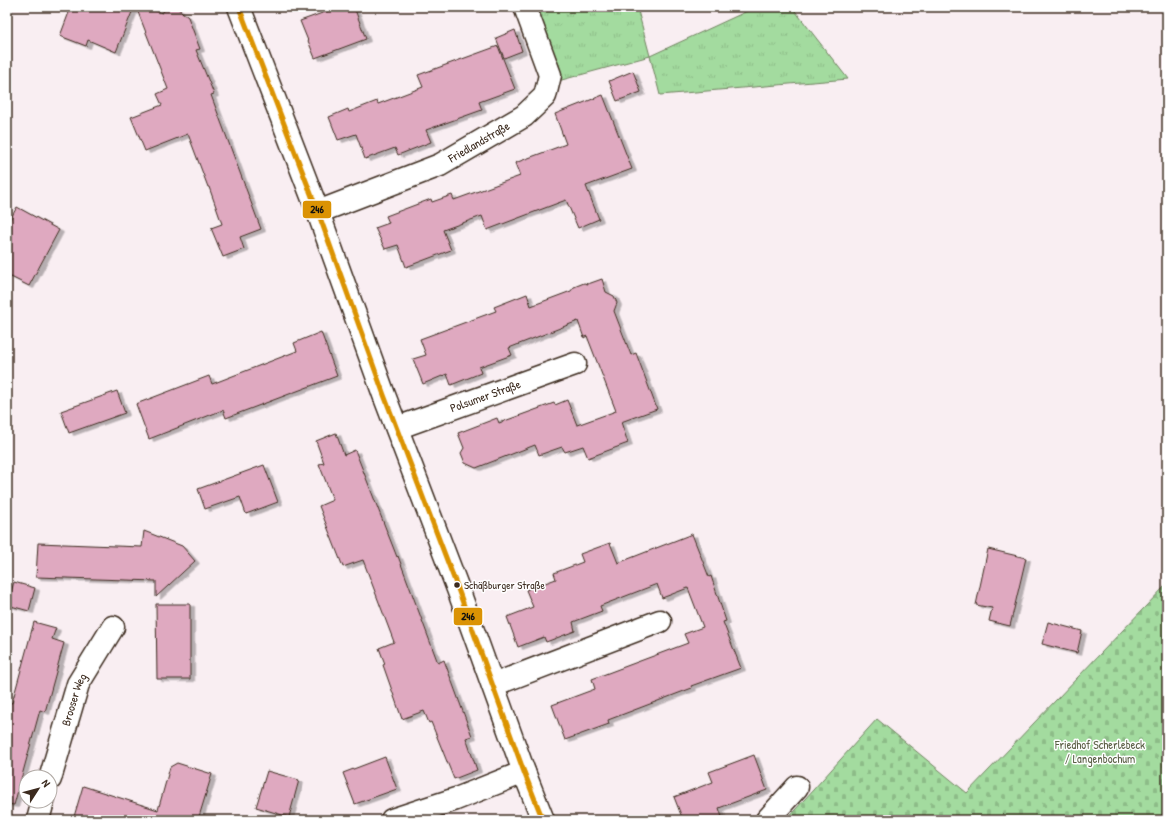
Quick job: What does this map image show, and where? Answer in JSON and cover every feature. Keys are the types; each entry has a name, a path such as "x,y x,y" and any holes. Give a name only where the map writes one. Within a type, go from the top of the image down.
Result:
{"street":[{"path":"239,7 318,212 543,820"},
{"name":"Friedlandstraße","path":"318,212 440,164 524,116 545,96 550,75 525,7"},
{"name":"Polsumer Straße","path":"397,428 575,364"},
{"path":"493,685 660,621"},
{"name":"Brooser Weg","path":"53,769 78,684 113,627"},
{"path":"392,820 456,799 524,772"},
{"path":"767,820 797,787"},
{"path":"38,820 41,809"}],"green space":[{"path":"536,7 637,7 650,56 558,81"},
{"path":"756,7 792,7 848,79 660,95 650,56"},
{"name":"Friedhof Scherlebeck / Langenbochum","path":"1167,584 1167,820 786,820 877,719 967,793"}],"building":[{"path":"71,7 134,7 116,52 88,40 86,46 60,36"},
{"path":"136,7 146,7 162,13 167,7 176,7 188,17 200,49 196,50 214,94 211,95 261,229 240,237 244,249 223,257 211,228 222,224 188,134 145,151 131,117 162,105 157,94 168,89"},
{"path":"339,7 354,7 366,39 315,58 300,21"},
{"path":"515,30 522,51 504,58 496,38"},
{"path":"498,46 515,89 479,102 482,110 426,130 431,142 398,155 395,148 365,159 356,134 338,140 329,117 348,109 349,112 377,101 378,104 423,87 418,75"},
{"path":"633,71 641,92 617,101 609,81"},
{"path":"603,95 632,169 586,186 599,219 578,228 566,200 487,230 482,216 443,230 451,250 406,267 398,245 385,249 375,228 389,223 386,216 431,199 432,202 452,195 454,200 520,176 515,163 566,144 555,114"},
{"path":"17,207 59,230 29,286 7,275 7,225"},
{"path":"602,279 606,292 614,296 617,303 614,311 631,355 636,353 657,409 621,422 628,443 588,458 583,446 565,452 562,447 539,455 535,445 476,468 465,463 461,453 464,448 458,433 497,418 499,423 554,403 555,405 567,400 577,425 616,411 587,336 584,338 578,321 509,348 512,355 479,367 481,373 451,385 447,374 423,384 413,359 426,355 420,339 496,311 494,307 527,294 531,306 571,291 574,287 584,283 588,284"},
{"path":"321,332 337,376 226,418 223,410 149,439 136,404 209,376 212,384 297,351 294,343"},
{"path":"117,391 125,413 69,433 61,411"},
{"path":"336,433 344,455 355,450 397,557 398,556 438,663 444,660 472,736 466,738 477,770 454,779 431,722 429,723 424,711 402,719 383,665 385,664 379,648 394,642 363,560 343,567 319,506 333,500 319,464 324,463 316,441"},
{"path":"264,465 278,502 246,514 240,497 205,509 198,489"},
{"path":"144,531 182,546 195,561 156,597 156,581 36,577 38,543 142,547"},
{"path":"692,534 709,577 711,576 726,621 723,622 741,668 691,686 692,688 608,720 609,724 565,740 552,705 595,689 592,679 688,643 684,634 703,627 688,588 662,598 657,584 600,606 602,611 573,622 575,631 546,642 544,637 518,647 507,617 533,607 526,590 556,579 554,573 583,562 580,554 610,543 618,563"},
{"path":"988,549 1026,558 1010,626 989,621 992,608 976,605"},
{"path":"14,582 35,588 29,611 7,605"},
{"path":"156,604 190,604 190,679 157,679"},
{"path":"34,622 56,628 52,639 64,643 45,712 40,710 24,769 18,769 18,790 14,805 7,804 7,702 12,703"},
{"path":"1048,622 1082,631 1077,653 1042,644"},
{"path":"754,755 767,790 719,808 723,820 683,820 674,797 713,782 709,772"},
{"path":"385,757 397,789 355,804 343,773"},
{"path":"177,763 212,774 198,820 73,820 83,786 158,810 170,767"},
{"path":"267,771 299,780 289,817 256,807"}],"transit line":[{"name":"246","path":"239,7 318,212 384,395 458,589 524,772 543,820"}],"place":[{"name":"Schäßburger Straße","path":"457,585"}]}
